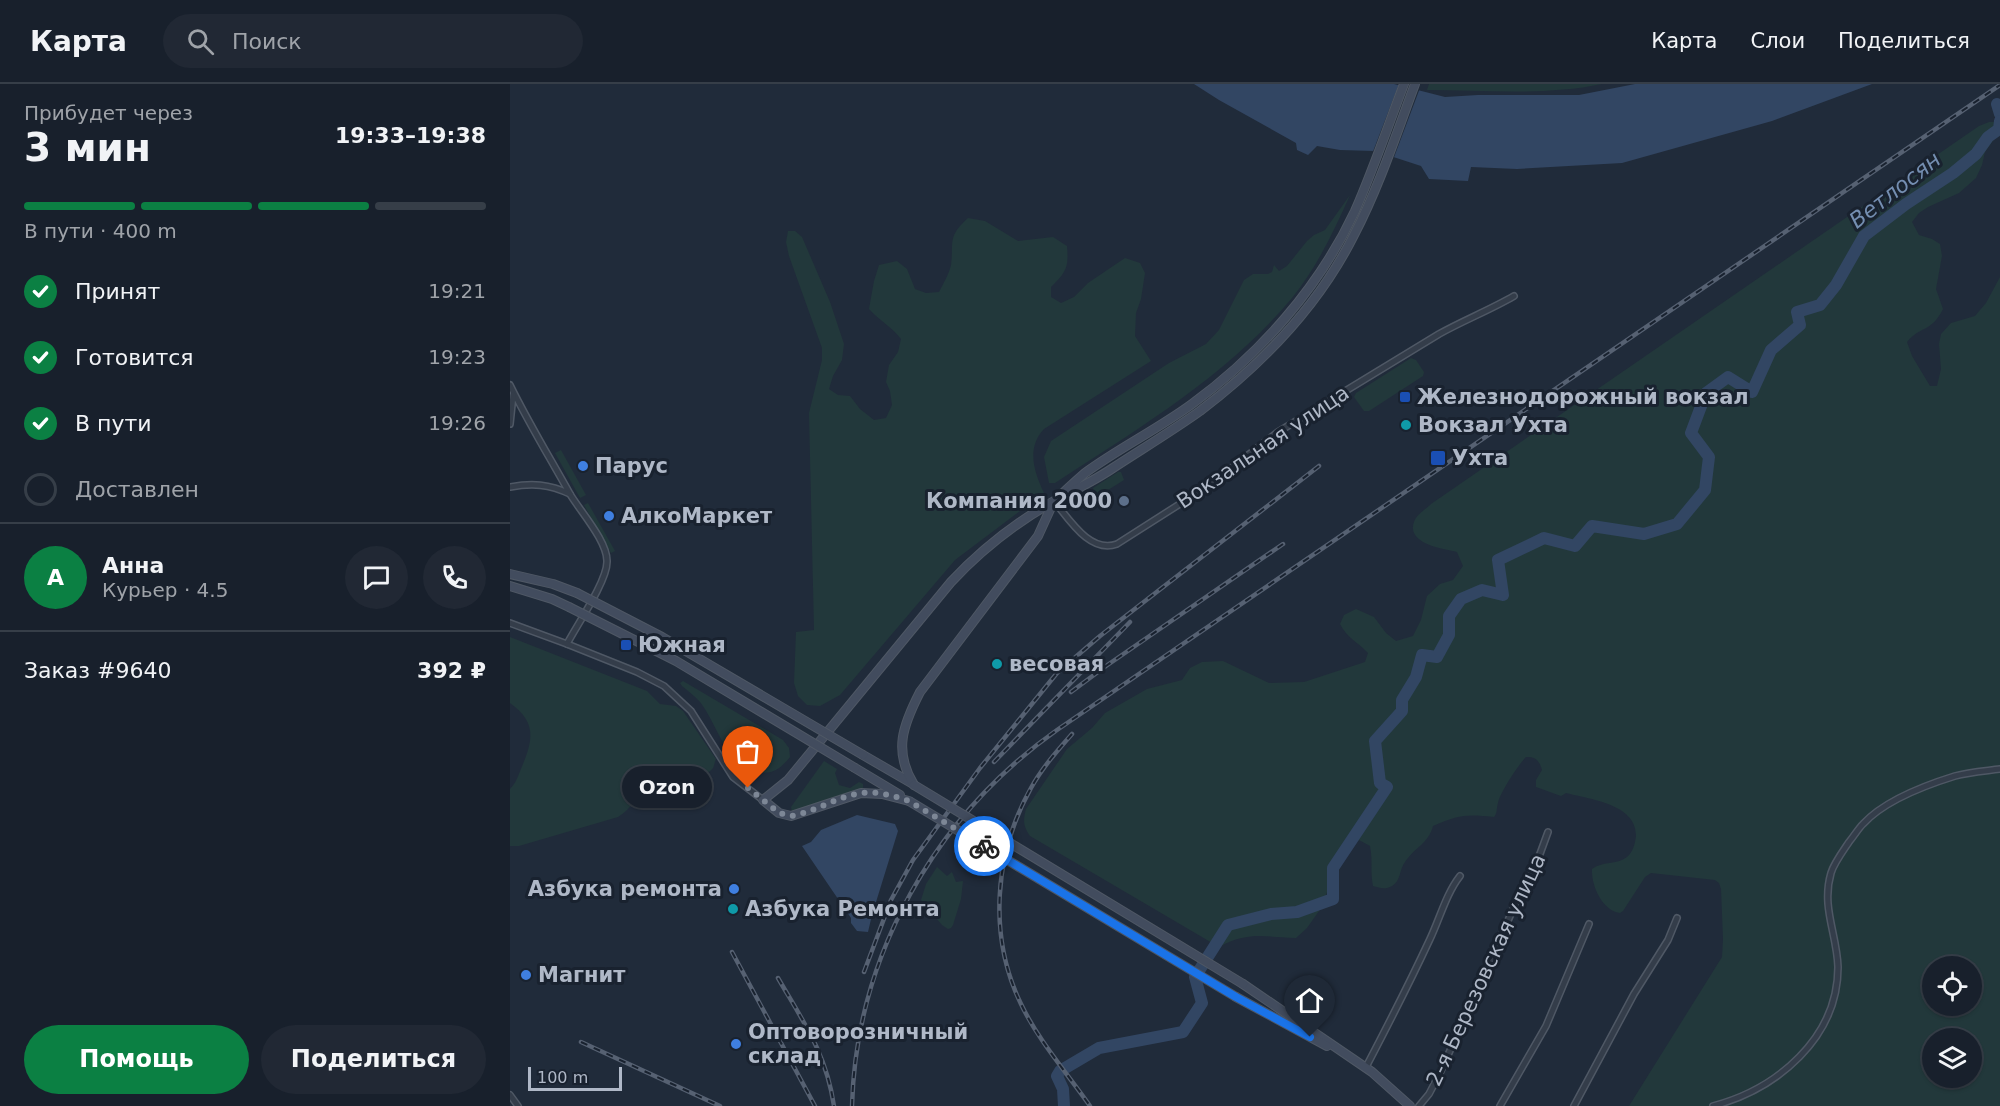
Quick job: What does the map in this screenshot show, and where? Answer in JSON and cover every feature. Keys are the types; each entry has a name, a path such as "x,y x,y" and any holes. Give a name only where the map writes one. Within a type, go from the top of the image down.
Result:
{"main road":[{"path":"914,785 905,771 902,753 903,737 912,706 927,682 1038,536 1054,501 1085,473 1191,404 1227,376 1291,311 1319,274 1343,234 1364,190 1404,84"},
{"path":"909,801 882,794 861,793 791,816 779,813 763,800 788,780 934,602 969,563 1006,532 1054,501 1090,483 1198,412 1269,351 1300,317 1329,279 1354,237 1374,194 1415,84"},
{"path":"511,574 553,584 577,593 662,637 914,785 1243,984 1366,1067 1410,1106"},
{"path":"510,586 552,599 676,661 1236,997 1366,1067"}],"street":[{"name":"Вокзальная улица","path":"1054,501 1096,544 1106,547 1117,544 1208,486 1278,432 1457,324 1515,296"},
{"path":"510,385 571,495 601,542 607,562 604,576 567,644"},
{"path":"510,424 514,393"},
{"path":"510,488 540,484 557,488 571,495"},
{"path":"510,623 637,672 664,686 691,711 732,777 763,800"},
{"path":"1713,1106 1765,1085 1793,1064 1823,1027 1833,1000 1838,967 1826,900 1831,872 1863,823 1890,803 1914,792 1957,776 2000,769"},
{"name":"2-я Березовская улица","path":"1419,1106 1429,1094 1440,1073 1514,907 1537,862 1548,832"},
{"path":"1366,1067 1391,1022 1453,885 1460,876"},
{"path":"1574,1106 1634,994 1668,940 1677,918"},
{"path":"1500,1106 1546,1026 1589,924"},
{"path":"510,1095 518,1106"}],"green space":[{"path":"1429,84 1602,84 1559,90 1515,92 1427,90"},
{"path":"1996,122 2000,131 1985,152 1976,178 1959,193 1919,213 1912,222 1919,235 1940,244 1942,256 1936,289 1943,309 1930,326 1907,342 1912,356 1930,386 1937,386 1941,369 1939,344 1941,334 1951,323 1975,316 1986,303 2000,277 2000,1106 1629,1106 1722,957 1721,889 1715,880 1651,873 1645,877 1623,911 1620,913 1608,908 1593,882 1592,869 1619,861 1629,855 1636,839 1634,825 1629,817 1610,805 1566,793 1561,796 1536,787 1536,780 1542,770 1535,758 1526,757 1519,766 1499,798 1494,817 1463,816 1433,826 1425,841 1405,862 1397,881 1392,886 1380,888 1373,886 1370,846 1359,840 1345,850 1319,911 1307,928 1296,938 1248,937 1219,947 1030,836 1024,823 1026,809 1067,749 1092,728 1105,713 1147,689 1182,680 1190,668 1202,662 1223,661 1269,683 1304,682 1365,662 1368,653 1349,636 1340,624 1344,615 1356,609 1374,617 1386,633 1396,641 1413,636 1421,620 1427,596 1440,584 1453,580 1463,566 1457,552 1427,544 1415,536 1414,522 1431,504 1979,126"},
{"path":"1350,195 1309,274 1292,298 1267,326 1211,376 1181,399 1055,483 1049,483 1044,457 1051,441 1169,363 1206,344 1219,330 1244,280 1253,274 1272,272 1274,265 1279,271 1287,266 1307,241 1325,230"},
{"path":"968,218 985,221 1018,241 1053,237 1067,246 1065,269 1051,287 1051,297 1061,303 1074,297 1088,283 1125,258 1140,263 1145,273 1141,299 1136,313 1135,336 1151,361 1044,429 1038,436 1033,452 1037,477 1044,493 955,560 840,695 820,706 807,705 798,696 794,683 796,632 814,630 809,413 822,360 822,348 789,256 786,242 788,231 795,231 802,237 830,302 844,344 842,360 829,389 838,395 850,396 860,409 874,420 886,418 892,405 886,382 889,365 898,352 901,339 869,309 879,265 897,261 907,269 915,289 926,293 939,292 951,265 954,235"},
{"path":"1411,358 1416,360 1424,372 1423,376 1369,411 1364,411 1354,397 1356,393"},
{"path":"561,450 586,495 580,498 555,453"},
{"path":"1121,472 1124,480 1100,495 1094,494 1093,488"},
{"path":"588,503 615,551 611,553 584,505"},
{"path":"510,637 647,691 660,704 676,706 683,711 716,759 713,768 699,778 673,789 663,787 648,777 643,781 634,801 618,817 519,846 510,846 510,789 523,764 529,746 530,730 524,716 510,703"},
{"path":"683,681 783,740 789,748 790,757 772,771 763,773 747,768 730,753 700,702 680,683"},
{"path":"824,761 837,769 835,773 839,785 850,788 859,782 863,784 863,788 792,812 791,807"},
{"path":"937,867 947,876 952,872 956,882 963,881 961,899 953,925 948,929 921,900 926,884"}],"water":[{"path":"1194,84 1394,84 1445,97 1579,95 1635,84 1872,84 1772,121 1622,163 1517,169 1471,167 1468,181 1429,179 1421,166 1375,151 1340,150 1317,146 1308,155 1297,150 1296,143"},
{"path":"857,815 895,824 898,831 868,932 857,931 851,923 851,918 802,846 811,842 821,830"}],"pier":[{"path":"1399,84 1420,88 1393,160 1372,154"}],"waterway":[{"name":"Ветлосян","path":"1997,104 2000,114"},
{"name":"Ветлосян","path":"1064,1106 1063,1089 1057,1076 1060,1071 1099,1048 1183,1032 1202,1003 1195,977 1228,925 1271,914 1297,912 1333,899 1333,868 1387,787 1380,783 1375,741 1402,711 1402,700 1416,677 1422,655 1437,657 1449,635 1449,616 1461,599 1482,590 1503,595 1498,560 1544,538 1575,546 1592,526 1644,534 1677,524 1705,490 1709,457 1691,433 1706,393 1728,377 1752,392 1771,350 1800,325 1797,312 1820,305 1836,285 1864,236 1976,154 1988,137 1999,129 2000,121"}],"railway":[{"path":"852,1106 857,1050 869,996 886,944 910,894 940,847 974,804 1013,765 1057,730 2000,85"},
{"path":"864,972 891,900 913,860 980,768 1057,673 1100,636 1319,466"},
{"path":"1071,692 1283,544"},
{"path":"994,762 1130,622"},
{"path":"1072,734 1040,774 1019,813 1009,840 1003,867 1000,923 1003,951 1010,978 1021,1004 1044,1043 1090,1106"},
{"path":"732,952 815,1106"},
{"path":"778,978 820,1054 834,1106"},
{"path":"581,1042 720,1106"}],"way so far":[{"path":"748,788 786,816 795,816 854,794 875,793 895,797 909,801 984,846"}],"place":[{"name":"Железнодорожный вокзал","path":"1405,397"},
{"name":"Вокзал Ухта","path":"1406,425"},
{"name":"Ухта","path":"1438,458"},
{"name":"Парус","path":"583,466"},
{"name":"Компания 2000","path":"1124,501"},
{"name":"АлкоМаркет","path":"609,516"},
{"name":"Южная","path":"626,645"},
{"name":"весовая","path":"997,664"},
{"name":"Ozon","path":"748,788"},
{"name":"Азбука ремонта","path":"734,889"},
{"name":"Азбука Ремонта","path":"733,909"},
{"name":"Магнит","path":"526,975"},
{"name":"Оптоворозничный склад","path":"736,1044"}],"route":[{"path":"984,846 1236,997 1310,1037"}]}
